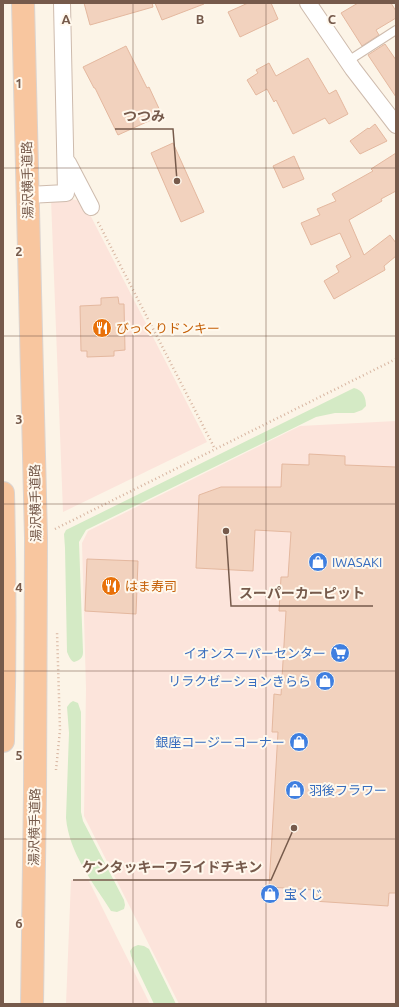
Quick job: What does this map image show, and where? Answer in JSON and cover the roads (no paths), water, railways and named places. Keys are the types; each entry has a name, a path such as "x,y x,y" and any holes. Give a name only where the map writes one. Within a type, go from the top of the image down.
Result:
{"highway":[{"name":"湯沢横手道路","path":"23,3 36,538 32,1004"},
{"path":"3,493 3,741"}],"street":[{"path":"28,195 66,193 62,3"},
{"path":"310,4 348,61 395,120"},
{"path":"66,159 91,207"}],"lane":[{"path":"348,61 396,30"}],"place":[{"name":"つつみ","path":"177,181"},
{"name":"びっくりドンキー","path":"102,328"},
{"name":"スーパーカーピット","path":"226,531"},
{"name":"IWASAKI","path":"318,562"},
{"name":"はま寿司","path":"111,586"},
{"name":"イオンスーパーセンター","path":"340,653"},
{"name":"リラクゼーションきらら","path":"325,681"},
{"name":"銀座コージーコーナー","path":"299,742"},
{"name":"羽後フラワー","path":"295,790"},
{"name":"ケンタッキーフライドチキン","path":"294,828"},
{"name":"宝くじ","path":"270,894"}]}
